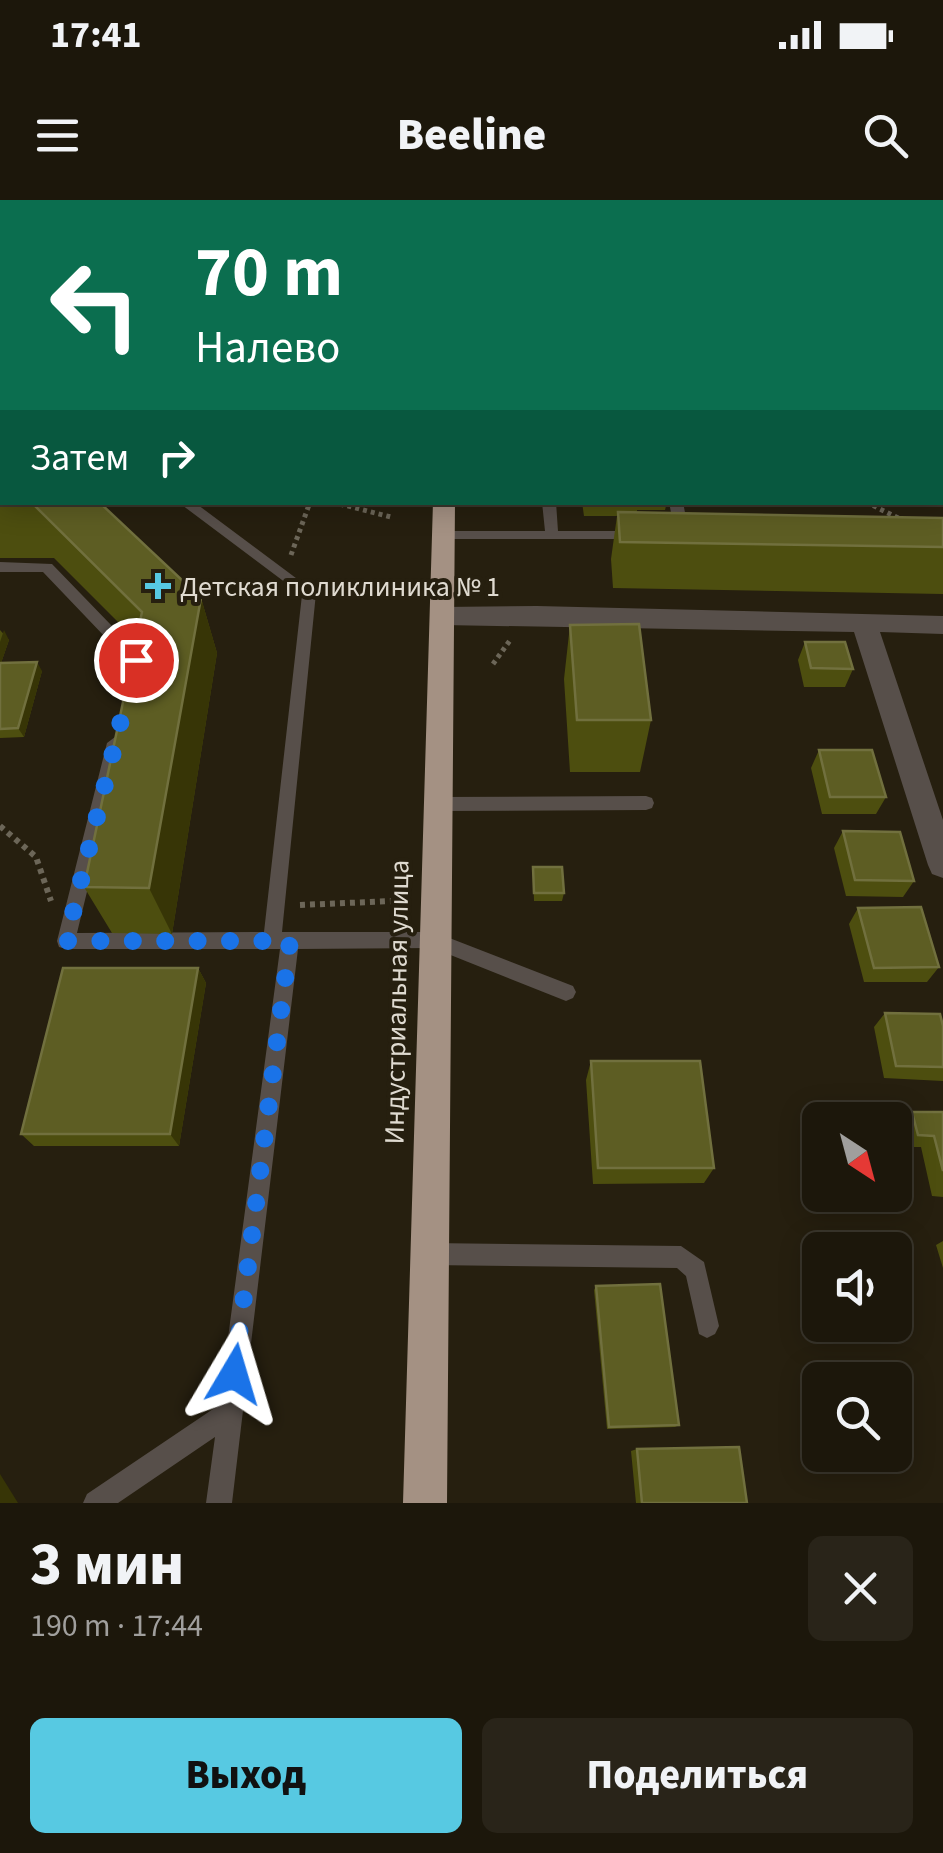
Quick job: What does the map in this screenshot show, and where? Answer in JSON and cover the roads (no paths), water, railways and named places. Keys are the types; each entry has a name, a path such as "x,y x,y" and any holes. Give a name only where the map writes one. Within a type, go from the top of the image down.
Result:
{"highway":[{"name":"Индустриальная улица","path":"425,1503 444,505"}],"street":[{"path":"443,616 943,625"},
{"path":"866,626 943,865"}],"lane":[{"path":"188,505 309,593 276,906 281,941 219,1503"},
{"path":"549,505 552,535"},
{"path":"444,535 660,535 674,531 680,523 677,505"},
{"path":"0,567 47,567 136,660 126,698"},
{"path":"122,716 66,941 434,940 566,992"},
{"path":"438,804 646,802"},
{"path":"429,1254 681,1257 696,1270 707,1326"},
{"path":"96,1503 230,1413"}],"place":[{"name":"Детская поликлиника № 1","path":"158,586"}]}
